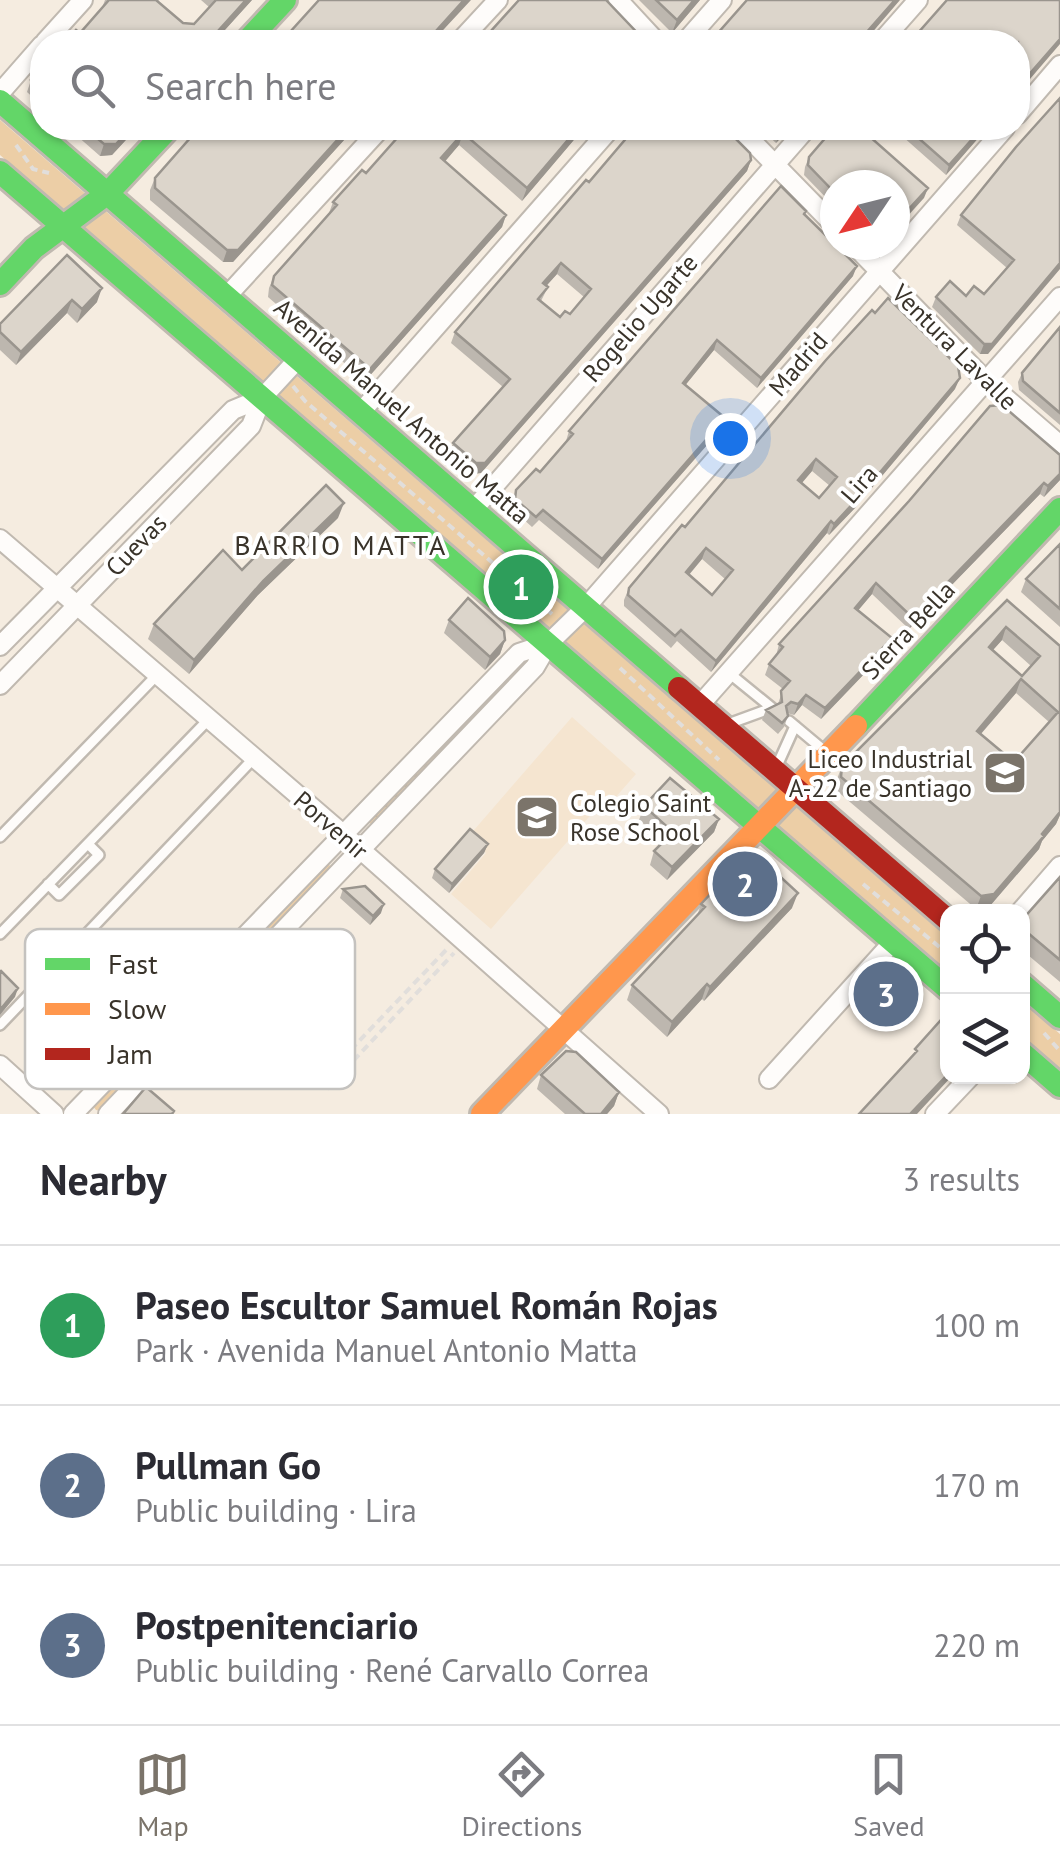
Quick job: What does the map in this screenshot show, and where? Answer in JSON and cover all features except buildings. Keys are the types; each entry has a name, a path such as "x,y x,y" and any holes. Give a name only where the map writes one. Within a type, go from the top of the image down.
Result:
{"main road":[{"path":"257,30 285,0"},
{"name":"Avenida Manuel Antonio Matta","path":"0,101 30,127"},
{"name":"Avenida Manuel Antonio Matta","path":"46,140 227,296 291,366 361,412 940,913"},
{"path":"0,284 34,248 108,193 158,140"},
{"path":"0,172 262,398 555,638 759,829 940,982"},
{"name":"Sierra Bella","path":"795,788 1060,509"},
{"path":"482,1114 795,788"},
{"path":"1030,991 1060,1017"},
{"path":"1030,1060 1060,1086"}],"street":[{"path":"56,30 83,0"},
{"path":"470,30 498,0"},
{"path":"618,0 646,30"},
{"path":"696,30 722,0"},
{"path":"892,30 918,0"},
{"path":"0,92 30,59"},
{"path":"1030,100 1060,65"},
{"path":"227,296 370,140"},
{"path":"361,412 600,140"},
{"path":"751,140 820,210"},
{"name":"Rogelio Ugarte","path":"474,509 796,140"},
{"name":"Madrid","path":"285,929 534,667 555,638 996,140"},
{"name":"Ventura Lavalle","path":"868,260 986,381 1060,445"},
{"name":"Lira","path":"700,706 1060,297"},
{"name":"Cuevas","path":"0,685 251,426 262,398 291,366"},
{"name":"Cuevas","path":"0,646 233,410 262,398"},
{"name":"Porvenir","path":"0,539 660,1114"},
{"name":"Madrid","path":"251,929 520,654 555,638"},
{"path":"1027,904 1060,866"},
{"path":"769,1079 892,942"},
{"path":"0,1065 25,1088"},
{"path":"935,1114 963,1084"},
{"path":"26,1089 54,1114"},
{"name":"Madrid","path":"73,1114 97,1089"},
{"name":"Madrid","path":"108,1114 132,1089"}],"lane":[{"path":"722,726 772,708 729,673"},
{"path":"0,837 157,675"},
{"path":"0,934 208,720"},
{"path":"774,771 792,724 828,753"},
{"path":"92,929 254,759"},
{"path":"48,884 60,894 99,856 88,844"},
{"path":"0,1025 25,999"}],"path":[{"path":"8,138 33,169 55,175"},
{"path":"291,366 305,400 555,616 555,638"},
{"path":"614,661 720,760"},
{"path":"854,876 940,947"},
{"path":"355,1046 440,956"},
{"path":"355,1059 447,961"}],"shaded area":[{"path":"0,120 940,931 940,966 0,155"},
{"path":"510,671 516,675 374,827 368,821"},
{"name":"Colegio Saint Rose School","path":"572,717 636,774 615,798 609,794 491,929 451,894 486,853 468,837"},
{"path":"326,863 332,867 274,929 263,929"},
{"path":"1030,1008 1060,1034 1060,1069 1030,1043"},
{"path":"109,1089 123,1089 102,1111 93,1106"}],"traffic: fast":[{"path":"257,30 285,0"},
{"path":"0,101 30,127"},
{"path":"45,140 679,688"},
{"path":"0,284 34,248 108,193 158,140"},
{"path":"0,172 940,982"},
{"path":"856,726 1060,509"},
{"path":"1030,991 1060,1017"},
{"path":"1030,1060 1060,1086"}],"traffic: slow":[{"path":"482,1114 856,726"}],"traffic: jam":[{"path":"679,688 940,913"}],"place":[{"name":"Paseo Escultor Samuel Román Rojas","path":"521,587"},
{"name":"Liceo Industrial A-22 de Santiago","path":"1005,773"},
{"name":"Colegio Saint Rose School","path":"537,817"},
{"name":"Pullman Go","path":"745,884"},
{"name":"Postpenitenciario","path":"886,994"}],"district":[{"name":"BARRIO MATTA","path":"341,544"}]}
